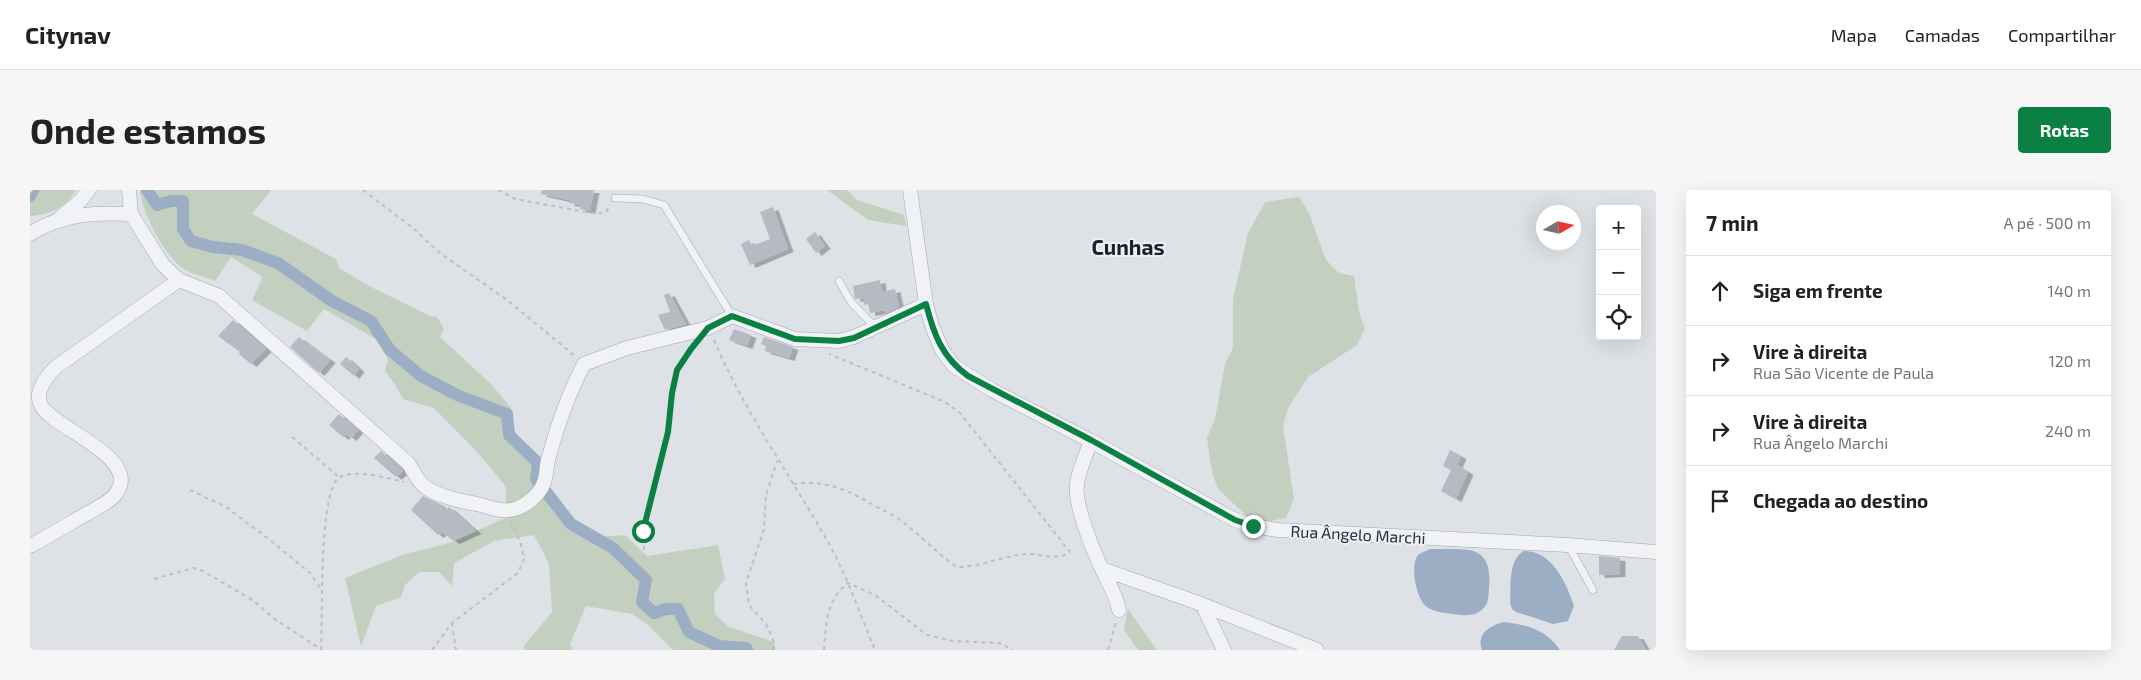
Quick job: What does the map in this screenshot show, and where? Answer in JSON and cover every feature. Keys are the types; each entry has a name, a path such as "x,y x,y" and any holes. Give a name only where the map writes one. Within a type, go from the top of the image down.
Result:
{"street":[{"path":"30,234 56,220 79,202 89,190"},
{"path":"129,190 131,214 163,265 179,280 219,296 408,463 424,486 470,503 507,511 517,509 543,486 558,425 584,364 627,348 708,328 732,316 795,339 839,341 854,338 926,304"},
{"name":"Rua Ângelo Marchi","path":"910,190 926,304 932,326 942,350 954,366 992,390 1091,440 1235,520 1253,526 1278,530 1567,545 1656,552"},
{"path":"56,220 82,214 131,214"},
{"path":"30,546 103,504 114,495 119,486 119,475 116,465 107,454 52,416 41,406 40,397 45,380 56,367 179,280"},
{"path":"1091,440 1076,487 1078,502 1092,548 1117,599 1119,610"},
{"path":"1102,569 1202,604 1317,650"},
{"path":"1202,604 1224,650"}],"lane":[{"path":"615,198 642,199 664,205 732,316"},
{"path":"839,281 851,302 875,327"},
{"path":"1567,545 1593,590"}],"path":[{"path":"362,190 413,228 440,253 507,300 584,364"},
{"path":"498,190 515,199 596,214 606,212 615,198"},
{"path":"644,550 643,531 668,432 672,393 677,370 708,328 722,361 828,543 848,583 875,650"},
{"path":"793,484 807,482 824,483 855,494 902,521 957,567 972,567 1027,554 1064,557 1070,552 960,413 945,402 822,351"},
{"path":"292,437 339,477"},
{"path":"774,650 774,642 766,624 748,605 746,583 764,528 766,495 778,460"},
{"path":"322,650 324,516 334,482 339,477 372,475 424,486"},
{"path":"190,490 226,507 270,540 310,573 323,592"},
{"path":"432,650 452,623 518,573 524,559 507,511"},
{"path":"154,579 194,568 203,571 254,601 273,618 322,650"},
{"path":"824,650 826,617 839,590 848,583"},
{"path":"848,583 875,595 927,635 953,641 999,643 1013,650"},
{"path":"1108,650 1119,610"},
{"path":"452,623 456,650"}],"green space":[{"path":"30,190 76,190 68,201 57,209 44,214 30,216"},
{"path":"140,190 271,190 252,214 336,259 339,268 367,285 430,316 437,317 444,329 440,337 492,385 511,408 513,434 547,465 532,492 521,501 506,508 506,487 481,456 434,408 403,399 385,371 388,360 377,340 324,309 307,331 252,300 263,277 231,257 215,281 185,270 177,264 162,245 150,222"},
{"path":"827,190 847,190 857,200 904,215 906,226 868,220"},
{"path":"1299,197 1309,213 1326,260 1339,273 1354,276 1359,312 1365,329 1357,345 1308,377 1288,408 1283,426 1294,499 1286,518 1269,521 1251,520 1218,489 1212,472 1207,438 1215,419 1225,364 1233,348 1233,299 1248,233 1265,202"},
{"path":"548,494 571,524 594,537 625,535 647,556 718,545 725,579 714,594 715,614 729,627 774,642 774,650 673,650 648,625 632,614 586,606 570,644 573,650 525,650 524,646 552,612 549,564 534,535 494,541 454,563 452,586 439,572 419,572 405,585 401,597 376,606 361,646 345,578 402,555 449,543 517,513"},
{"path":"1128,609 1157,650 1138,650 1124,630"}],"water":[{"path":"1430,549 1465,549 1481,555 1486,562 1489,573 1489,588 1486,604 1479,612 1473,615 1443,613 1430,609 1423,603 1417,590 1414,565 1419,554"},
{"path":"1524,551 1534,552 1543,556 1557,570 1574,606 1568,621 1553,624 1512,609 1510,603 1513,567 1515,560"},
{"path":"1503,622 1535,629 1549,637 1560,650 1482,650 1481,639 1485,632 1489,628"}],"building":[{"path":"542,190 594,190 590,211 580,209 581,205 569,203 569,200 541,194"},
{"path":"773,207 788,249 750,265 741,244 749,240 752,246 770,239 760,212"},
{"path":"815,232 825,246 816,253 806,239"},
{"path":"880,280 882,292 895,289 899,307 886,313 885,310 870,313 868,304 864,305 863,298 855,299 853,286"},
{"path":"669,293 686,324 665,330 658,315 670,312 664,295"},
{"path":"233,320 266,349 251,364 239,354 240,352 218,336"},
{"path":"734,329 751,335 747,346 729,340"},
{"path":"299,337 330,360 319,373 290,347"},
{"path":"764,337 793,347 789,358 765,351 766,346 761,344"},
{"path":"346,357 359,369 354,376 340,364"},
{"path":"339,414 358,430 351,438 346,434 343,437 329,425"},
{"path":"1450,450 1461,456 1457,465 1468,472 1456,499 1441,491 1451,470 1443,466"},
{"path":"381,451 403,471 396,477 374,458"},
{"path":"423,496 438,503 446,510 449,507 476,531 454,541 442,532 438,535 411,510"},
{"path":"1599,556 1620,558 1620,574 1599,575"},
{"path":"1622,636 1638,636 1646,650 1614,650"}],"waterway":[{"path":"30,196 33,190"},
{"path":"147,190 157,205 171,201 183,201 183,229 191,241 213,247 242,250 278,263 332,301 371,321 390,350 421,376 457,395 507,414 509,435 538,463 536,479 571,524 613,548 646,580 642,602 654,613 666,609 678,609 689,632 719,646 746,648 747,650"}],"district":[{"name":"Cunhas","path":"1128,246"}],"route":[{"path":"643,531 668,432 672,393 677,370 708,328 732,316 751,321 795,339 839,341 854,338 926,304 932,326 942,350 954,366 968,376 1091,440 1235,520 1253,526"}]}
